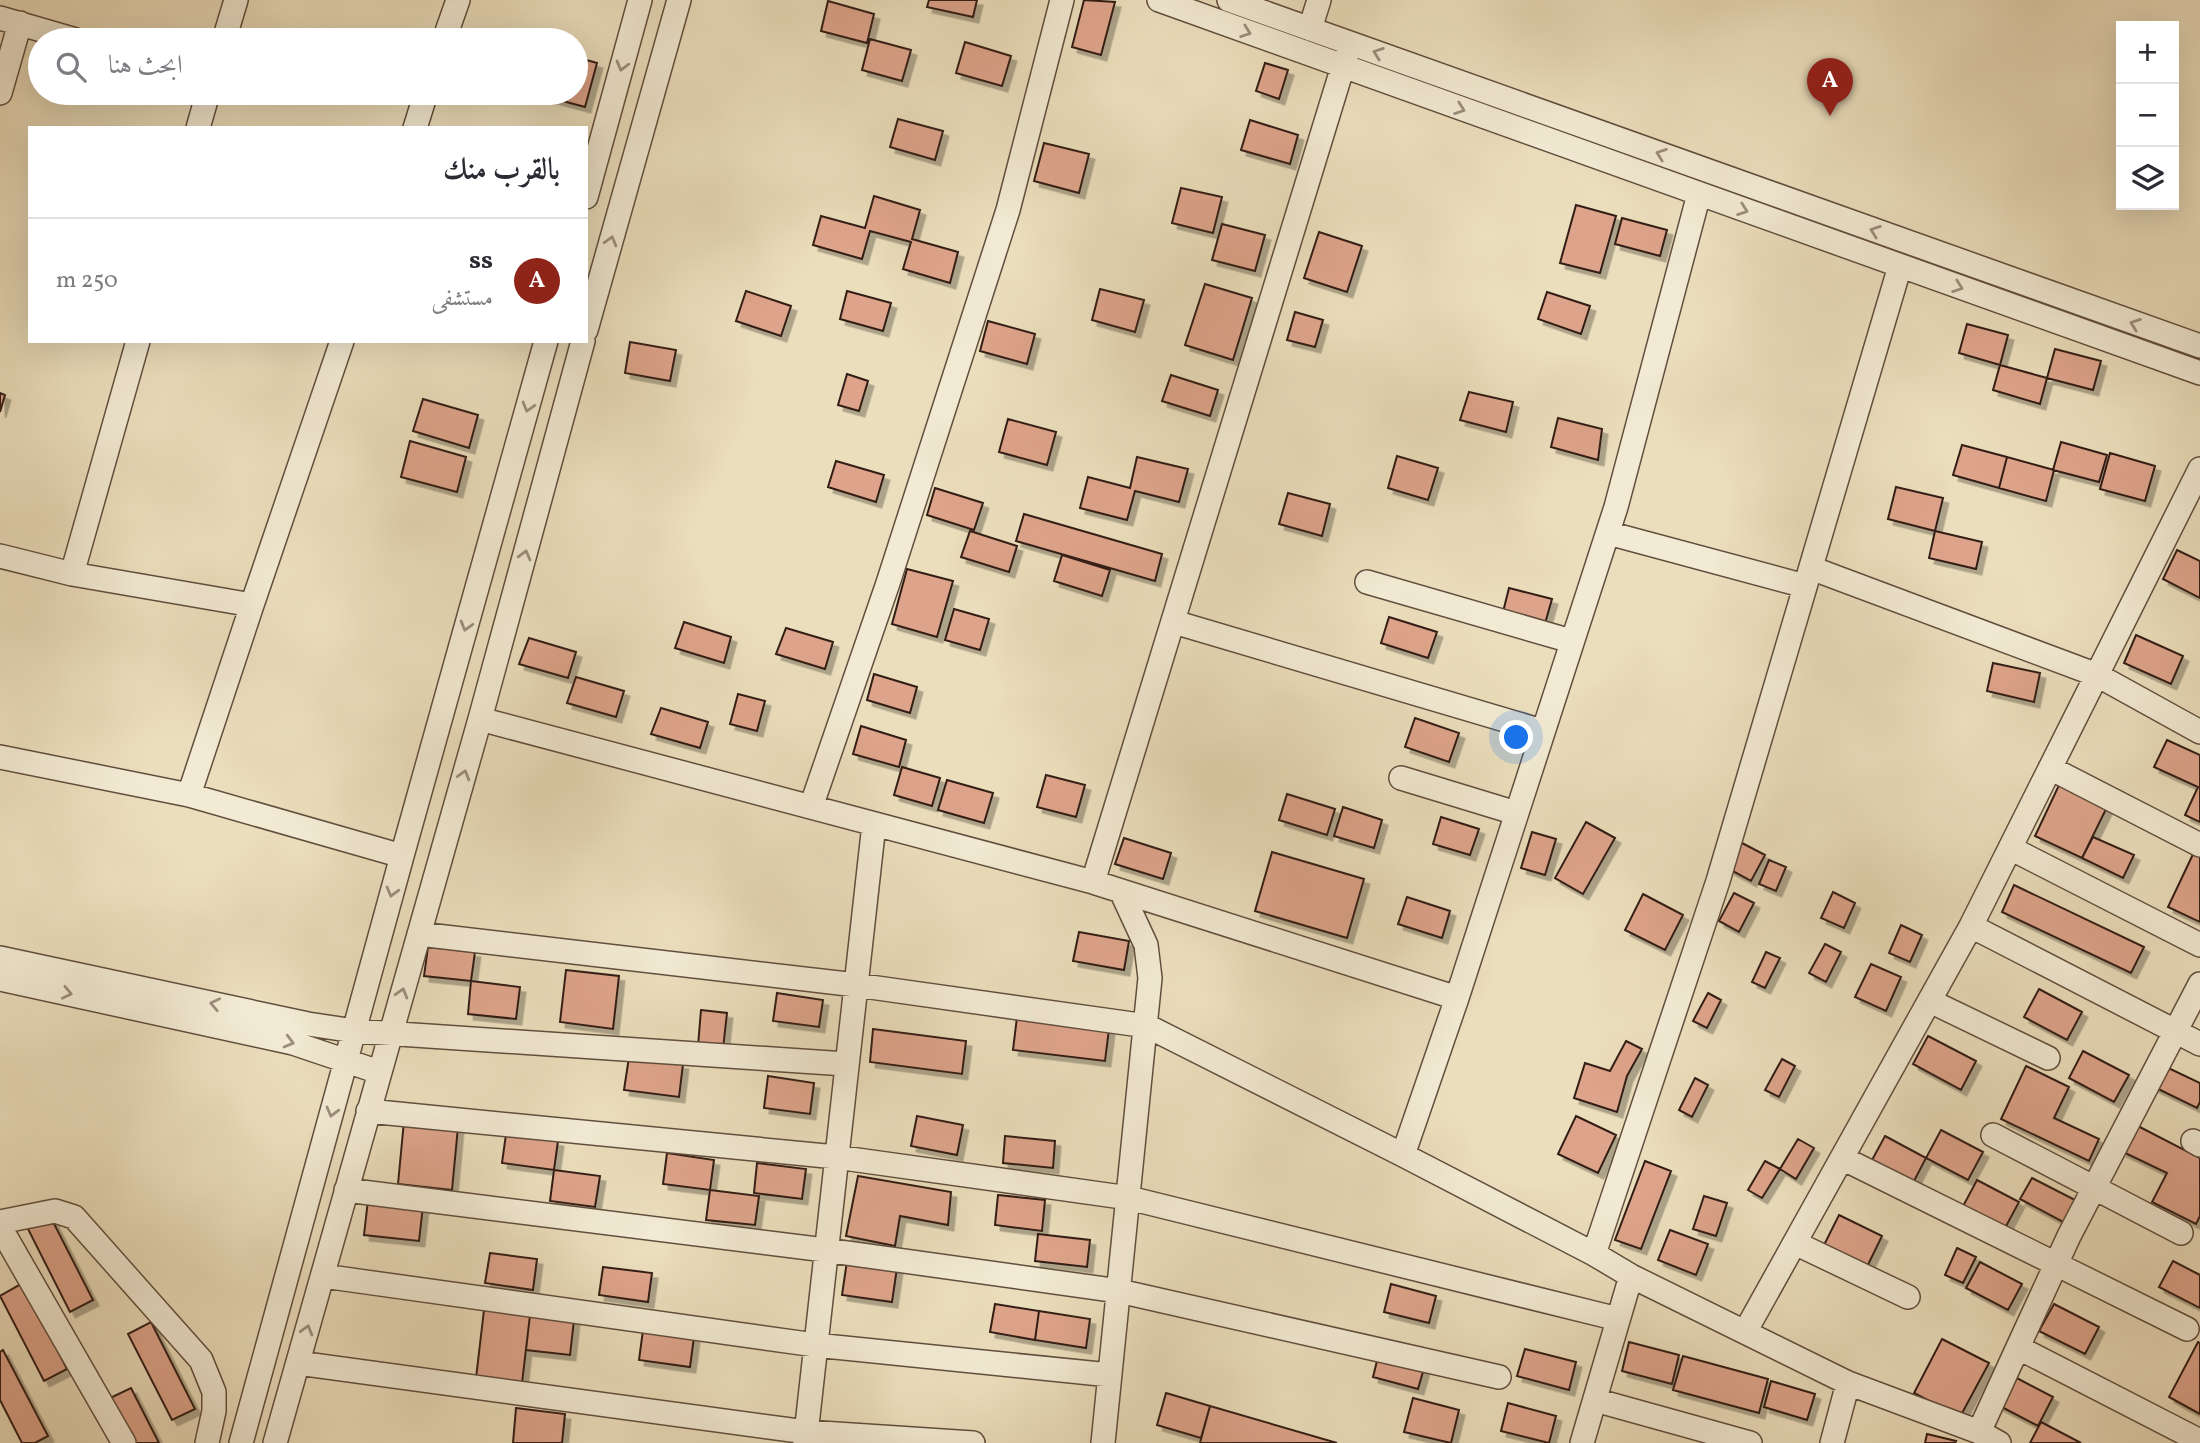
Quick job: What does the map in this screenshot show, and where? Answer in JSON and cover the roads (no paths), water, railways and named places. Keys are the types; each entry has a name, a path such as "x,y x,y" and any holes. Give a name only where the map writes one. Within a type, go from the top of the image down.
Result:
{"street":[{"path":"228,28 236,0"},
{"path":"448,28 458,0"},
{"path":"588,190 640,0"},
{"path":"588,323 680,0"},
{"path":"811,807 888,583 1004,223 1062,0"},
{"path":"1159,0 2200,373"},
{"path":"1229,0 1287,10 1310,29 2200,346"},
{"path":"1310,29 1319,0"},
{"path":"0,93 10,20 36,28"},
{"path":"1093,882 1350,43"},
{"path":"199,126 205,105"},
{"path":"416,126 422,105"},
{"path":"1403,1155 1457,998 1608,533 1632,452 1699,194"},
{"path":"1594,1255 1718,881 1900,266"},
{"path":"72,574 137,343"},
{"path":"189,795 341,343"},
{"path":"241,1443 545,343"},
{"path":"275,1443 480,719 582,343"},
{"path":"1745,1332 1971,926 2200,469"},
{"path":"1608,533 1808,577 2097,675 2200,732"},
{"path":"0,556 72,574 253,605"},
{"path":"1367,582 1571,641"},
{"path":"1174,622 1542,731"},
{"path":"480,719 1093,882 1457,998"},
{"path":"0,757 189,795 402,856"},
{"path":"2050,768 2200,845"},
{"path":"1401,778 1516,813"},
{"path":"806,1437 874,824"},
{"path":"2010,848 2200,945"},
{"path":"1103,1443 1150,978 1146,945 1140,927 1121,891"},
{"path":"1971,926 2200,1044"},
{"path":"419,934 856,985 1147,1026 1403,1155 1631,1276 1848,1383 1989,1438 2019,1348 2056,1265 2200,984"},
{"path":"0,958 308,1024 354,1031 846,1065"},
{"path":"0,979 293,1043 379,1072"},
{"path":"1930,1001 2048,1058"},
{"path":"368,1111 836,1157 1129,1198 1618,1319"},
{"path":"1993,1135 2181,1233"},
{"path":"1842,1158 2187,1329"},
{"path":"346,1190 1119,1291 1499,1377"},
{"path":"124,1443 0,1224 55,1211 74,1217 201,1360 214,1392 214,1411 207,1443"},
{"path":"1795,1243 1908,1297"},
{"path":"323,1276 816,1345 1110,1375"},
{"path":"1582,1443 1631,1276"},
{"path":"2019,1348 2200,1441"},
{"path":"298,1363 806,1437 973,1443"},
{"path":"1832,1443 1848,1383"},
{"path":"1595,1400 1750,1443"}],"place":[{"name":"ss","path":"1830,116"}]}
